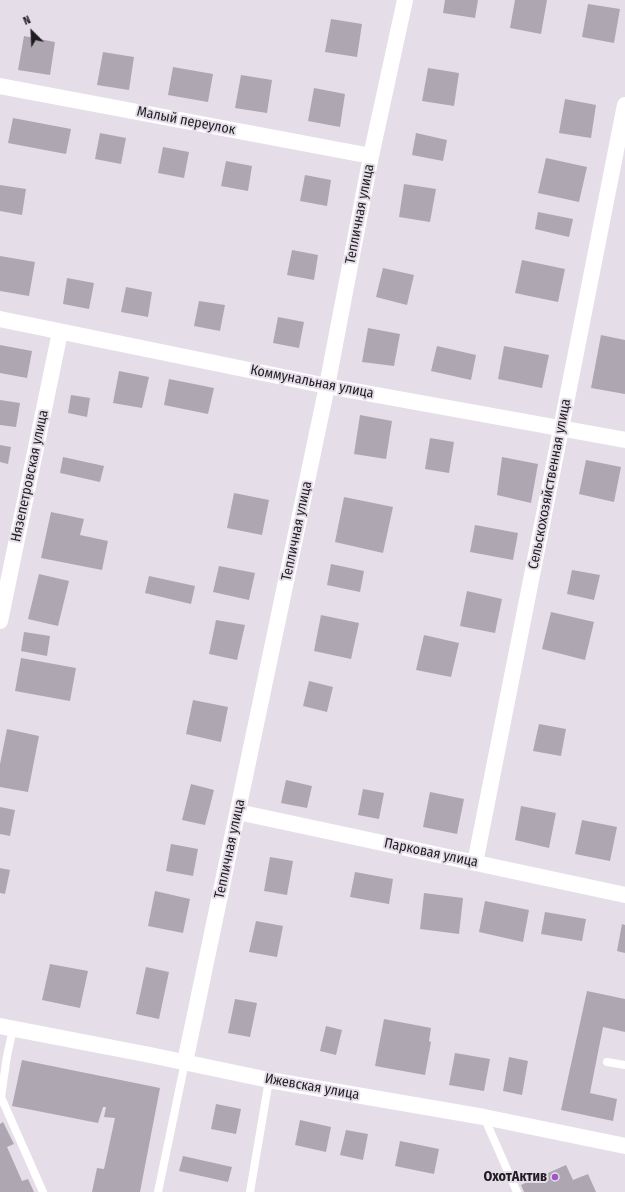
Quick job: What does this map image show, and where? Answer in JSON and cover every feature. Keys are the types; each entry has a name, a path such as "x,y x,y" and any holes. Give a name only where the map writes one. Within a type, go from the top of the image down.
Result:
{"street":[{"name":"Тепличная улица","path":"185,1062 327,386 404,0"},
{"name":"Малый переулок","path":"0,86 372,156"},
{"name":"Сельскохозяйственная улица","path":"476,863 625,105"},
{"name":"Коммунальная улица","path":"0,319 327,386 625,440"},
{"name":"Нязепетровская улица","path":"0,621 60,332"},
{"name":"Парковая улица","path":"238,812 625,895"},
{"name":"Ижевская улица","path":"7,1028 185,1062 269,1080 484,1117 625,1146"}],"lane":[{"path":"7,1028 7,1056 1,1097 43,1192"},
{"path":"158,1192 185,1062"},
{"path":"607,1062 625,1065"},
{"path":"250,1192 269,1080"},
{"path":"484,1117 518,1192"}],"building":[{"path":"445,0 478,0 475,18 443,13"},
{"path":"515,0 547,0 541,34 510,28"},
{"path":"588,4 620,9 614,43 582,37"},
{"path":"331,19 362,24 357,57 325,52"},
{"path":"24,36 55,42 50,75 18,70"},
{"path":"103,52 134,57 129,90 97,85"},
{"path":"173,67 213,74 208,102 168,95"},
{"path":"428,68 459,73 454,106 422,101"},
{"path":"241,75 272,80 267,113 235,108"},
{"path":"314,88 345,94 340,127 308,121"},
{"path":"565,99 596,105 591,138 559,133"},
{"path":"13,118 71,129 66,154 8,143"},
{"path":"100,133 126,138 121,164 95,159"},
{"path":"416,133 447,140 443,161 412,155"},
{"path":"163,147 189,152 184,178 158,173"},
{"path":"546,158 587,167 579,202 538,193"},
{"path":"226,161 252,166 248,191 221,186"},
{"path":"305,175 331,180 327,206 300,201"},
{"path":"404,184 436,189 430,222 399,217"},
{"path":"0,185 26,189 22,215 0,211"},
{"path":"538,212 573,219 569,237 535,229"},
{"path":"292,250 318,255 314,280 287,275"},
{"path":"0,256 35,262 29,296 0,291"},
{"path":"522,260 565,269 558,302 515,293"},
{"path":"383,268 414,275 407,305 376,297"},
{"path":"67,278 94,283 89,309 63,304"},
{"path":"126,287 152,292 148,317 121,312"},
{"path":"199,301 225,305 220,331 194,326"},
{"path":"278,317 304,322 299,348 273,343"},
{"path":"368,328 400,334 394,366 362,362"},
{"path":"601,335 625,340 625,394 591,388"},
{"path":"0,345 32,351 27,378 0,373"},
{"path":"437,346 476,355 471,380 431,371"},
{"path":"504,346 549,355 542,388 498,379"},
{"path":"119,371 149,377 142,408 113,403"},
{"path":"169,379 214,388 208,414 164,405"},
{"path":"71,395 90,398 87,417 68,413"},
{"path":"0,400 20,403 16,427 0,425"},
{"path":"360,415 392,421 386,459 354,454"},
{"path":"430,438 454,442 449,473 425,469"},
{"path":"0,445 11,447 8,464 0,462"},
{"path":"63,457 104,466 100,482 60,473"},
{"path":"502,457 538,464 531,503 497,495"},
{"path":"586,460 621,467 614,502 579,494"},
{"path":"234,493 269,500 262,535 227,528"},
{"path":"344,497 393,507 383,553 335,542"},
{"path":"51,512 84,519 80,535 108,541 102,570 41,558"},
{"path":"475,525 518,533 513,560 470,552"},
{"path":"331,564 364,571 360,592 327,585"},
{"path":"219,566 255,573 249,600 213,592"},
{"path":"572,570 600,575 594,600 567,594"},
{"path":"39,574 69,581 58,626 28,619"},
{"path":"149,576 195,586 191,604 145,593"},
{"path":"467,591 502,599 495,633 460,626"},
{"path":"551,612 594,622 585,660 542,649"},
{"path":"321,615 359,623 351,659 314,651"},
{"path":"216,620 245,625 237,660 209,654"},
{"path":"24,632 50,636 47,656 21,651"},
{"path":"424,635 459,643 451,677 416,670"},
{"path":"21,658 76,668 70,701 15,691"},
{"path":"309,681 333,687 327,712 303,706"},
{"path":"193,700 228,707 221,742 186,734"},
{"path":"539,724 566,729 561,756 533,751"},
{"path":"7,729 39,736 28,792 0,787 0,764"},
{"path":"286,780 312,786 307,808 281,803"},
{"path":"191,784 214,790 205,825 182,820"},
{"path":"363,789 384,793 379,819 358,815"},
{"path":"430,792 464,799 457,834 423,827"},
{"path":"521,806 556,813 549,848 515,840"},
{"path":"0,807 15,810 10,836 0,834"},
{"path":"582,820 617,827 610,861 575,854"},
{"path":"171,844 198,849 193,876 166,871"},
{"path":"270,857 293,861 287,895 264,891"},
{"path":"0,868 10,870 5,894 0,893"},
{"path":"355,872 393,879 389,904 350,897"},
{"path":"155,891 190,899 183,933 148,926"},
{"path":"424,893 463,898 459,934 420,929"},
{"path":"485,901 529,910 523,942 479,932"},
{"path":"545,912 586,919 582,941 541,934"},
{"path":"256,921 283,926 277,957 249,952"},
{"path":"622,924 625,925 625,953 617,951"},
{"path":"50,964 88,971 80,1008 42,1000"},
{"path":"146,967 169,972 159,1019 136,1014"},
{"path":"587,991 625,999 625,1032 603,1027 590,1093 617,1099 613,1121 561,1110"},
{"path":"235,999 257,1003 250,1037 228,1033"},
{"path":"384,1019 431,1028 429,1041 431,1042 425,1075 375,1066"},
{"path":"326,1026 342,1030 336,1055 320,1051"},
{"path":"455,1053 490,1059 484,1091 449,1085"},
{"path":"509,1057 528,1061 522,1095 503,1091"},
{"path":"22,1060 160,1088 140,1192 92,1192 97,1168 104,1169 115,1118 104,1117 106,1107 103,1107 98,1123 12,1106"},
{"path":"216,1104 241,1109 236,1134 211,1129"},
{"path":"300,1120 331,1127 326,1152 295,1145"},
{"path":"3,1122 14,1144 7,1147 22,1181 28,1179 34,1192 0,1192 0,1124"},
{"path":"346,1130 368,1134 363,1160 340,1155"},
{"path":"400,1141 439,1149 434,1174 395,1166"},
{"path":"183,1156 232,1167 228,1182 179,1171"},
{"name":"ОхотАктив","path":"566,1165 573,1180 588,1174 596,1192 524,1192 521,1185"}],"place":[{"name":"ОхотАктив","path":"555,1177"}]}
